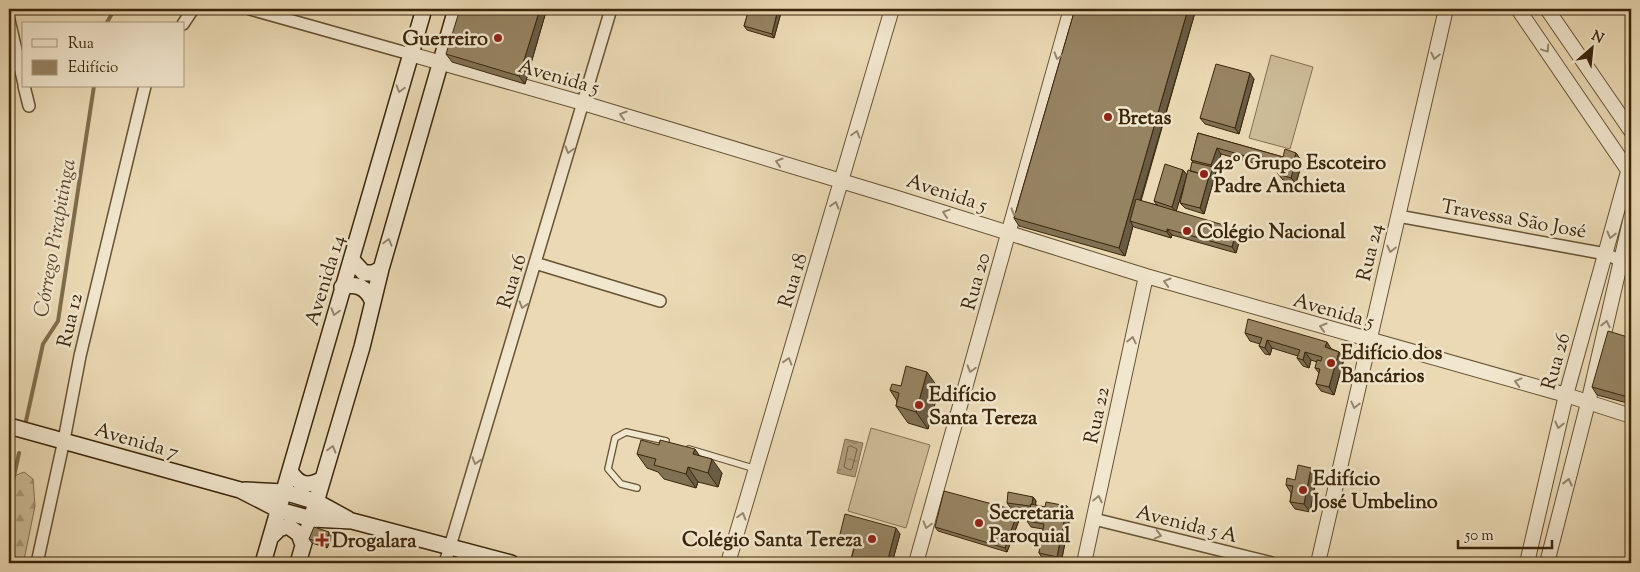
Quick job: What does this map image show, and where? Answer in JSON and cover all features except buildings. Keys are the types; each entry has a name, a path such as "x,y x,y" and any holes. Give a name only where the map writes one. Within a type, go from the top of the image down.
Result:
{"main road":[{"name":"Avenida 14","path":"263,563 424,9"},
{"path":"298,563 362,347 380,269 456,9"},
{"path":"352,260 364,273 373,273 380,269"},
{"path":"342,287 359,286 368,291 372,300"},
{"name":"Avenida 7","path":"16,428 240,490 279,510 312,519 352,520"},
{"path":"290,471 295,478 304,484 314,484 323,479"},
{"name":"Avenida 7","path":"240,490 284,492 317,502 352,520 511,563"},
{"path":"271,537 279,529 288,526 299,534 303,545"}],"street":[{"path":"185,22 193,9"},
{"name":"Avenida 5","path":"250,9 274,12 440,63 583,103 842,181 1146,276 1566,395 1631,416"},
{"name":"Rua 16","path":"445,563 610,9"},
{"name":"Rua 18","path":"728,563 892,9"},
{"name":"Rua 20","path":"916,563 1071,9"},
{"name":"Rua 24","path":"1318,563 1446,9"},
{"path":"1518,9 1630,169"},
{"path":"1547,9 1631,131"},
{"path":"9,20 22,76"},
{"path":"25,88 29,106"},
{"name":"Rua 12","path":"37,563 86,329 145,88"},
{"name":"Rua 26","path":"1527,563 1566,395 1630,169"},
{"name":"Travessa São José","path":"1398,216 1606,254 1621,261"},
{"name":"Rua 26","path":"1547,563 1588,403 1631,216"},
{"path":"535,263 660,301"},
{"name":"Rua 22","path":"1084,563 1146,276"},
{"path":"1540,506 1560,512"},
{"name":"Avenida 5 A","path":"1094,519 1272,563"}],"lane":[{"path":"637,488 621,484 608,469 615,438 626,432 676,445"},
{"path":"685,448 756,469"}],"green space":[{"path":"1271,55 1313,67 1290,149 1249,138"},
{"path":"871,428 930,445 906,528 848,511"},
{"path":"24,472 33,479 35,506 24,560 22,563 9,563 9,478"}],"water":[{"path":"845,439 863,443 855,477 837,473"}],"waterway":[{"name":"Córrego Pirapitinga","path":"107,22 113,12 123,9"},
{"name":"Córrego Pirapitinga","path":"26,421 43,344 58,321 94,88"},
{"name":"Córrego Pirapitinga","path":"9,499 19,453"}],"place":[{"name":"Guerreiro","path":"498,38"},
{"name":"Bretas","path":"1108,117"},
{"name":"42º Grupo Escoteiro Padre Anchieta","path":"1204,174"},
{"name":"Colégio Nacional","path":"1187,231"},
{"name":"Edifício dos Bancários","path":"1331,363"},
{"name":"Edifício Santa Tereza","path":"919,405"},
{"name":"Edifício José Umbelino","path":"1303,490"},
{"name":"Secretaria Paroquial","path":"979,523"},
{"name":"Colégio Santa Tereza","path":"872,539"},
{"name":"Drogalara","path":"322,540"}]}
